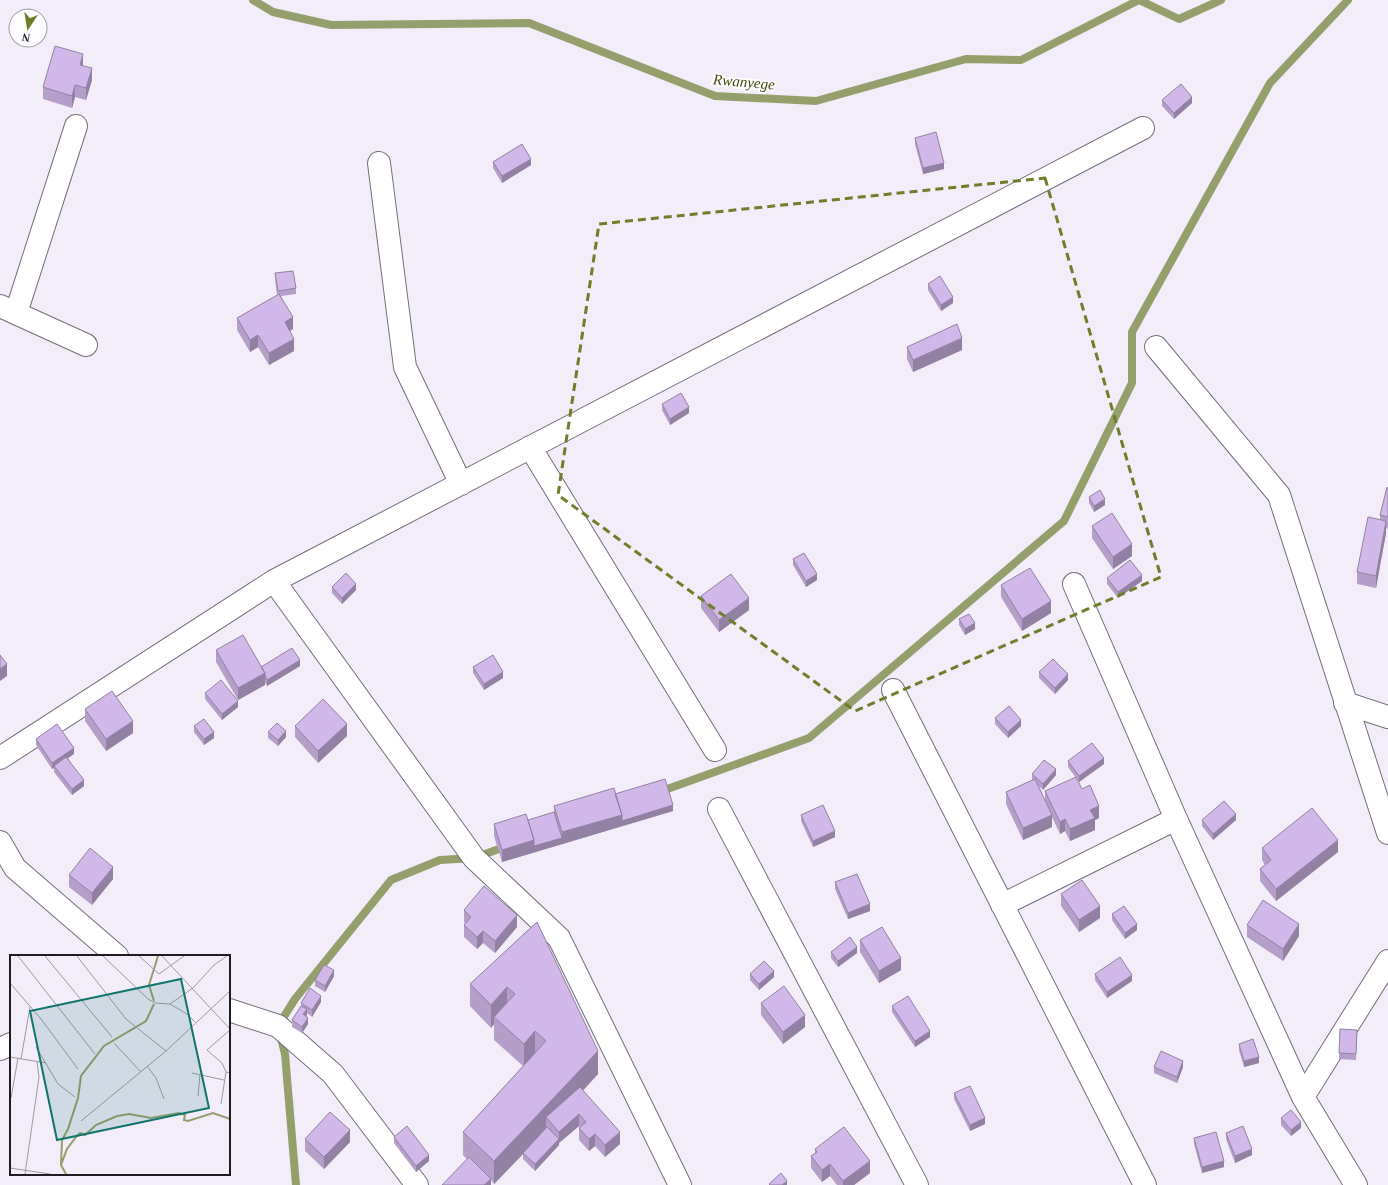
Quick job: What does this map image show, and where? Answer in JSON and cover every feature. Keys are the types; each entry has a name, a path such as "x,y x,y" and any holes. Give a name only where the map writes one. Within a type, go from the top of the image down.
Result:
{"street":[{"path":"76,126 8,309 86,345"},
{"path":"0,758 274,581 1143,128"},
{"path":"379,163 405,367 461,484"},
{"path":"1156,347 1280,495 1345,703 1388,833"},
{"path":"530,447 715,750"},
{"path":"274,581 474,858 559,938 680,1185"},
{"path":"1074,584 1176,819 1303,1097 1356,1185"},
{"path":"893,690 1145,1185"},
{"path":"1345,703 1388,717"},
{"path":"719,810 917,1185"},
{"path":"1002,905 1176,819"},
{"path":"0,842 15,868 116,955"},
{"path":"1303,1097 1388,961"},
{"path":"230,1010 278,1026 333,1074 417,1185"},
{"path":"0,1049 10,1044"}],"highlighted area":[{"path":"1045,178 1161,577 855,711 558,495 599,224"}],"building":[{"path":"55,46 83,54 80,65 92,68 86,88 75,85 72,96 43,87"},
{"path":"1181,84 1192,97 1174,113 1162,100"},
{"path":"936,132 944,163 923,168 915,138"},
{"path":"522,144 531,159 502,176 493,162"},
{"path":"293,271 296,288 278,291 275,273"},
{"path":"940,276 953,297 941,305 928,284"},
{"path":"279,294 293,317 285,322 294,339 269,353 258,335 250,340 237,318"},
{"path":"957,324 962,338 913,360 907,347"},
{"path":"681,393 689,407 670,419 662,404"},
{"path":"1387,487 1388,488 1388,517 1380,515"},
{"path":"1100,490 1105,499 1094,506 1089,497"},
{"path":"1112,513 1132,544 1113,557 1092,526"},
{"path":"1368,517 1386,521 1376,576 1357,572"},
{"path":"804,553 817,574 806,581 793,559"},
{"path":"1130,560 1142,575 1118,592 1107,578"},
{"path":"1030,568 1051,601 1022,619 1001,585"},
{"path":"346,573 356,584 342,598 332,587"},
{"path":"731,574 749,598 719,620 701,596"},
{"path":"969,614 975,623 965,629 959,619"},
{"path":"243,635 265,673 238,688 216,650"},
{"path":"292,648 300,660 267,680 261,667"},
{"path":"0,655 7,664 0,669"},
{"path":"493,655 503,672 484,684 473,667"},
{"path":"1053,659 1068,674 1055,688 1039,672"},
{"path":"221,680 238,701 222,714 205,693"},
{"path":"112,691 133,721 106,739 85,709"},
{"path":"323,699 347,724 318,751 295,726"},
{"path":"1009,706 1021,720 1008,732 995,718"},
{"path":"204,719 214,732 204,739 194,726"},
{"path":"277,723 286,731 278,740 268,732"},
{"path":"57,724 74,748 52,763 36,739"},
{"path":"1092,743 1104,758 1079,776 1068,761"},
{"path":"66,757 84,780 72,789 54,766"},
{"path":"1044,760 1056,769 1043,784 1032,774"},
{"path":"1076,777 1082,789 1090,785 1099,806 1090,810 1095,818 1070,829 1065,819 1060,822 1045,791"},
{"path":"665,779 673,805 622,821 622,815 615,794"},
{"path":"1035,779 1052,815 1023,828 1006,792"},
{"path":"614,788 622,815 562,832 554,806"},
{"path":"1224,801 1236,814 1213,834 1202,820"},
{"path":"823,805 835,831 813,841 801,815"},
{"path":"1312,808 1338,840 1276,889 1260,869 1271,860 1262,848"},
{"path":"554,812 562,838 534,846 534,840 528,820"},
{"path":"526,814 534,840 502,850 494,824"},
{"path":"90,848 113,867 92,893 69,875"},
{"path":"857,874 870,904 848,913 835,882"},
{"path":"1082,880 1100,906 1079,920 1061,894"},
{"path":"484,886 517,915 495,941 483,931 477,937 464,925 471,917 464,910"},
{"path":"1263,900 1299,924 1283,949 1247,925"},
{"path":"1124,906 1137,924 1125,933 1112,914"},
{"path":"537,922 598,1051 494,1161 463,1132 546,1041 535,1031 524,1044 494,1017 515,994 507,987 491,1005 470,984"},
{"path":"882,927 901,958 879,971 860,940"},
{"path":"850,937 857,947 838,961 831,952"},
{"path":"1120,957 1132,975 1107,992 1095,974"},
{"path":"764,961 774,971 759,984 750,974"},
{"path":"324,965 334,970 325,986 315,980"},
{"path":"784,986 805,1015 783,1032 761,1003"},
{"path":"310,988 321,996 312,1010 301,1003"},
{"path":"908,996 930,1031 915,1041 892,1006"},
{"path":"301,1006 307,1009 303,1014 308,1018 302,1027 292,1020"},
{"path":"1340,1029 1357,1030 1356,1054 1339,1053"},
{"path":"1253,1039 1259,1057 1244,1061 1239,1044"},
{"path":"1161,1051 1183,1061 1177,1077 1154,1067"},
{"path":"970,1086 985,1118 970,1125 954,1093"},
{"path":"580,1087 620,1132 605,1145 595,1134 589,1139 579,1128 586,1122 579,1114 559,1132 546,1117"},
{"path":"1291,1110 1301,1122 1291,1130 1281,1118"},
{"path":"330,1112 350,1130 324,1157 305,1139"},
{"path":"407,1126 429,1155 416,1166 394,1137"},
{"path":"1243,1126 1252,1149 1235,1156 1226,1133"},
{"path":"547,1127 559,1139 535,1164 523,1153"},
{"path":"844,1127 870,1161 843,1181 830,1164 822,1170 811,1156 817,1152 815,1149"},
{"path":"1216,1132 1224,1161 1202,1167 1194,1138"},
{"path":"469,1157 491,1179 484,1185 442,1185"},
{"path":"781,1173 787,1181 782,1185 769,1184"}],"waterway":[{"name":"Rwanyege","path":"253,0 273,12 331,25 529,23 715,96 816,101 966,59 1021,60 1139,0 1179,19 1221,0"},
{"path":"659,792 809,738 1064,521 1132,383 1132,332 1270,83 1348,0"},
{"path":"296,1185 285,1054 278,1026 295,999 391,880 440,860 474,858 507,846"}]}
